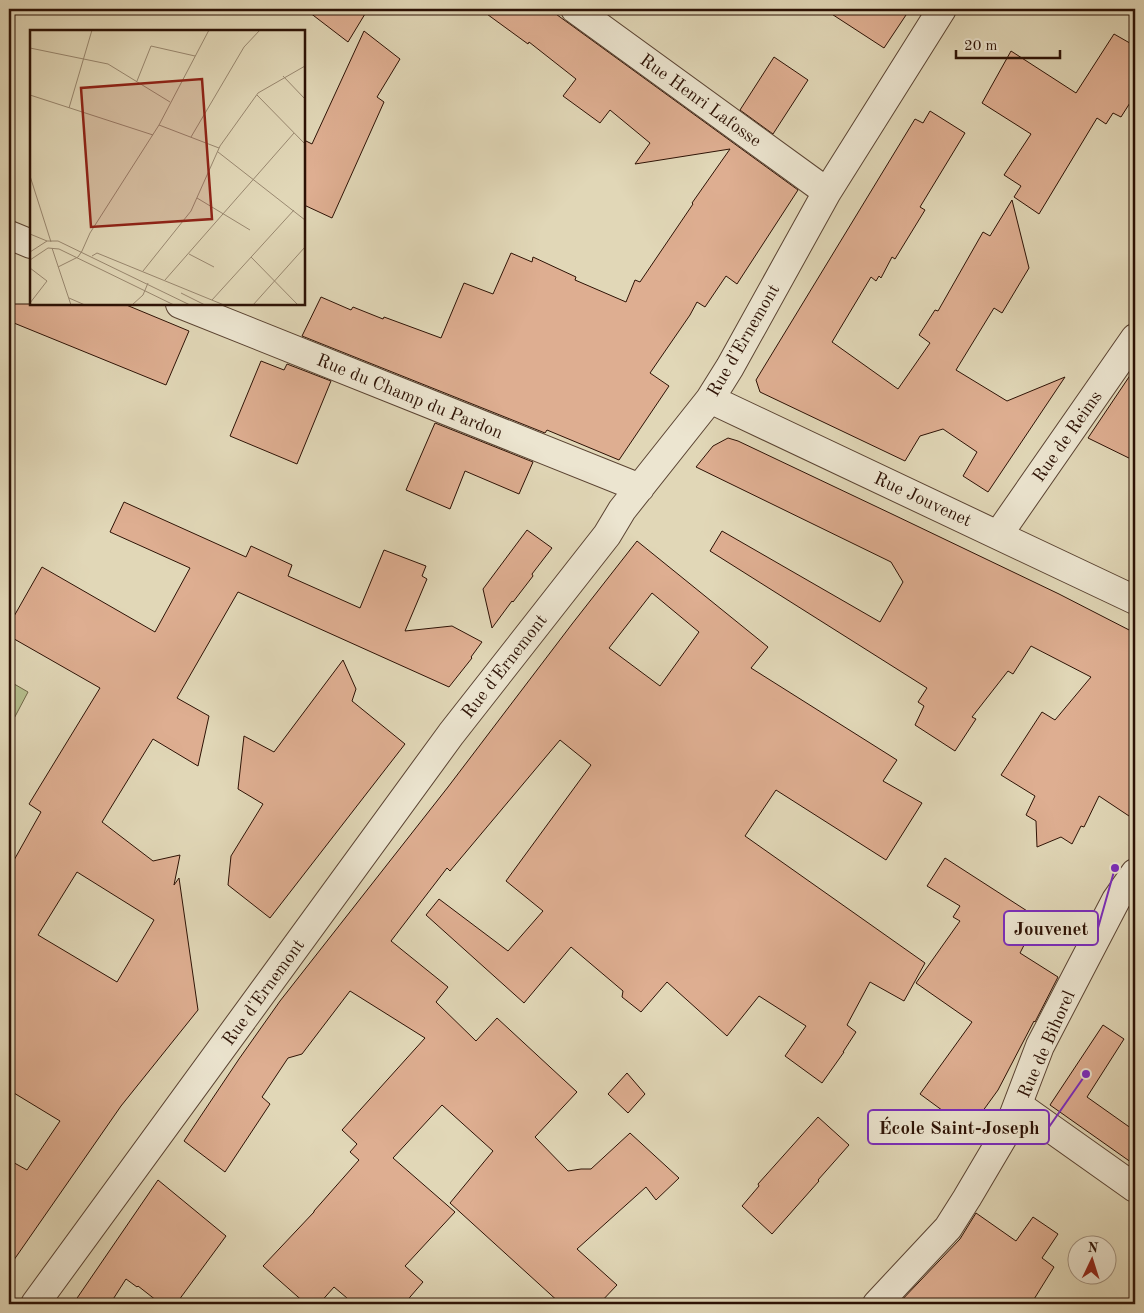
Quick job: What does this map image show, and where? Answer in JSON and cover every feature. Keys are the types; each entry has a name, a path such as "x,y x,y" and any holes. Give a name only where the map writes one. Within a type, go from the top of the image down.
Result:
{"street":[{"name":"Rue Henri Lafosse","path":"575,9 827,192"},
{"name":"Rue d'Ernemont","path":"34,1304 451,734 606,535 622,510 710,399 730,367 827,192 942,9"},
{"path":"9,235 30,244"},
{"name":"Rue du Champ du Pardon","path":"182,305 640,488"},
{"name":"Rue de Reims","path":"998,535 1135,338"},
{"name":"Rue Jouvenet","path":"710,399 1135,600"},
{"name":"Rue de Bihorel","path":"877,1304 948,1228 995,1152 1009,1127 1040,1046 1116,900 1135,873"},
{"path":"1018,1105 1135,1188"}],"green space":[{"path":"9,681 28,692 9,728"}],"building":[{"path":"305,9 368,9 348,42"},
{"path":"480,9 549,9 798,190 737,284 726,276 705,307 697,302 650,373 669,386 619,460 547,430 545,433 302,336 321,297 351,310 353,307 441,338 464,283 493,294 511,253 532,262 533,257 576,277 575,280 626,302 635,280 640,282 730,149 635,164 650,143 610,110 600,123 563,96 576,79 529,42 528,44"},
{"path":"824,9 910,9 884,48"},
{"path":"364,31 400,59 377,97 384,102 332,218 305,205 305,140 312,144"},
{"path":"1114,34 1135,46 1135,95 1121,117 1113,113 1106,124 1097,118 1039,214 1014,197 1021,186 1004,175 1031,134 982,103 1011,51 1076,93"},
{"path":"774,57 808,80 773,134 740,110"},
{"path":"930,111 965,133 920,207 925,210 895,259 892,257 881,278 879,276 876,281 871,277 832,342 898,389 930,343 919,335 935,310 938,311 983,232 990,236 1012,200 1029,268 1002,313 994,308 956,370 1007,401 1065,377 988,492 963,476 977,452 943,429 920,436 905,461 760,392 756,380 915,119 923,123"},
{"path":"9,304 126,305 189,331 166,385 9,321"},
{"path":"261,361 284,370 287,364 331,381 297,464 230,436"},
{"path":"1135,368 1135,461 1088,438"},
{"path":"435,423 533,462 519,494 465,471 450,509 406,490"},
{"path":"728,438 738,441 1059,594 1135,633 1135,820 1099,796 1084,827 1081,826 1072,844 1061,837 1037,847 1036,821 1026,815 1035,796 1001,775 1042,712 1055,720 1091,677 1031,646 1013,674 1008,671 972,717 976,719 955,751 915,725 924,706 918,702 927,688 710,551 722,531 880,622 903,582 891,562 696,467 713,446"},
{"path":"124,502 246,557 251,546 292,565 288,576 360,608 384,550 426,566 422,576 427,579 405,631 452,626 482,642 449,687 238,592 177,698 209,716 198,766 153,739 102,822 153,861 180,855 174,885 179,878 198,1010 121,1106 9,1267 9,1160 27,1170 60,1121 9,1090 9,869 41,812 29,804 100,688 9,636 9,625 42,567 155,632 190,568 110,532","holes":["77,872 154,920 117,982 38,935"]},
{"path":"527,530 552,548 532,574 533,576 492,628 483,589"},
{"path":"637,541 768,647 751,668 897,760 883,781 922,803 886,860 776,790 745,836 925,963 904,1001 870,982 847,1025 856,1032 822,1083 785,1056 806,1026 759,996 727,1036 667,982 641,1012 622,997 623,991 571,947 524,1003 426,915 439,899 508,951 543,911 506,881 591,765 560,740 450,871 447,868 391,941 448,987 436,1002 476,1041 497,1018 577,1092 535,1137 568,1171 591,1169 630,1133 679,1178 656,1200 646,1187 577,1249 617,1285 599,1304 561,1304 450,1203 493,1151 442,1105 393,1158 455,1212 405,1266 423,1282 404,1304 354,1304 334,1287 319,1304 306,1304 263,1266 314,1212 359,1160 350,1152 357,1144 342,1130 425,1038 350,991 302,1054 288,1058 262,1097 270,1104 225,1172 184,1141 280,1001 448,787","holes":["652,593 699,632 660,686 609,648"]},
{"path":"343,660 356,689 352,701 405,744 270,918 228,885 231,856 263,804 238,789 244,736 274,752"},
{"path":"945,858 1038,918 1020,953 1058,977 998,1090 969,1130 920,1094 972,1022 916,983 960,921 953,917 960,906 927,886"},
{"path":"1103,1025 1124,1039 1087,1097 1135,1131 1135,1165 1050,1105"},
{"path":"627,1073 645,1094 628,1113 608,1094"},
{"path":"818,1117 849,1145 772,1234 742,1206 759,1186 758,1184"},
{"path":"158,1180 226,1236 176,1304 161,1304 126,1279 110,1304 73,1304"},
{"path":"976,1213 1016,1241 1033,1217 1058,1234 1042,1258 1054,1267 1031,1304 898,1304 960,1239"}],"place":[{"name":"Jouvenet","path":"1115,868"},
{"name":"École Saint-Joseph","path":"1086,1074"}]}
